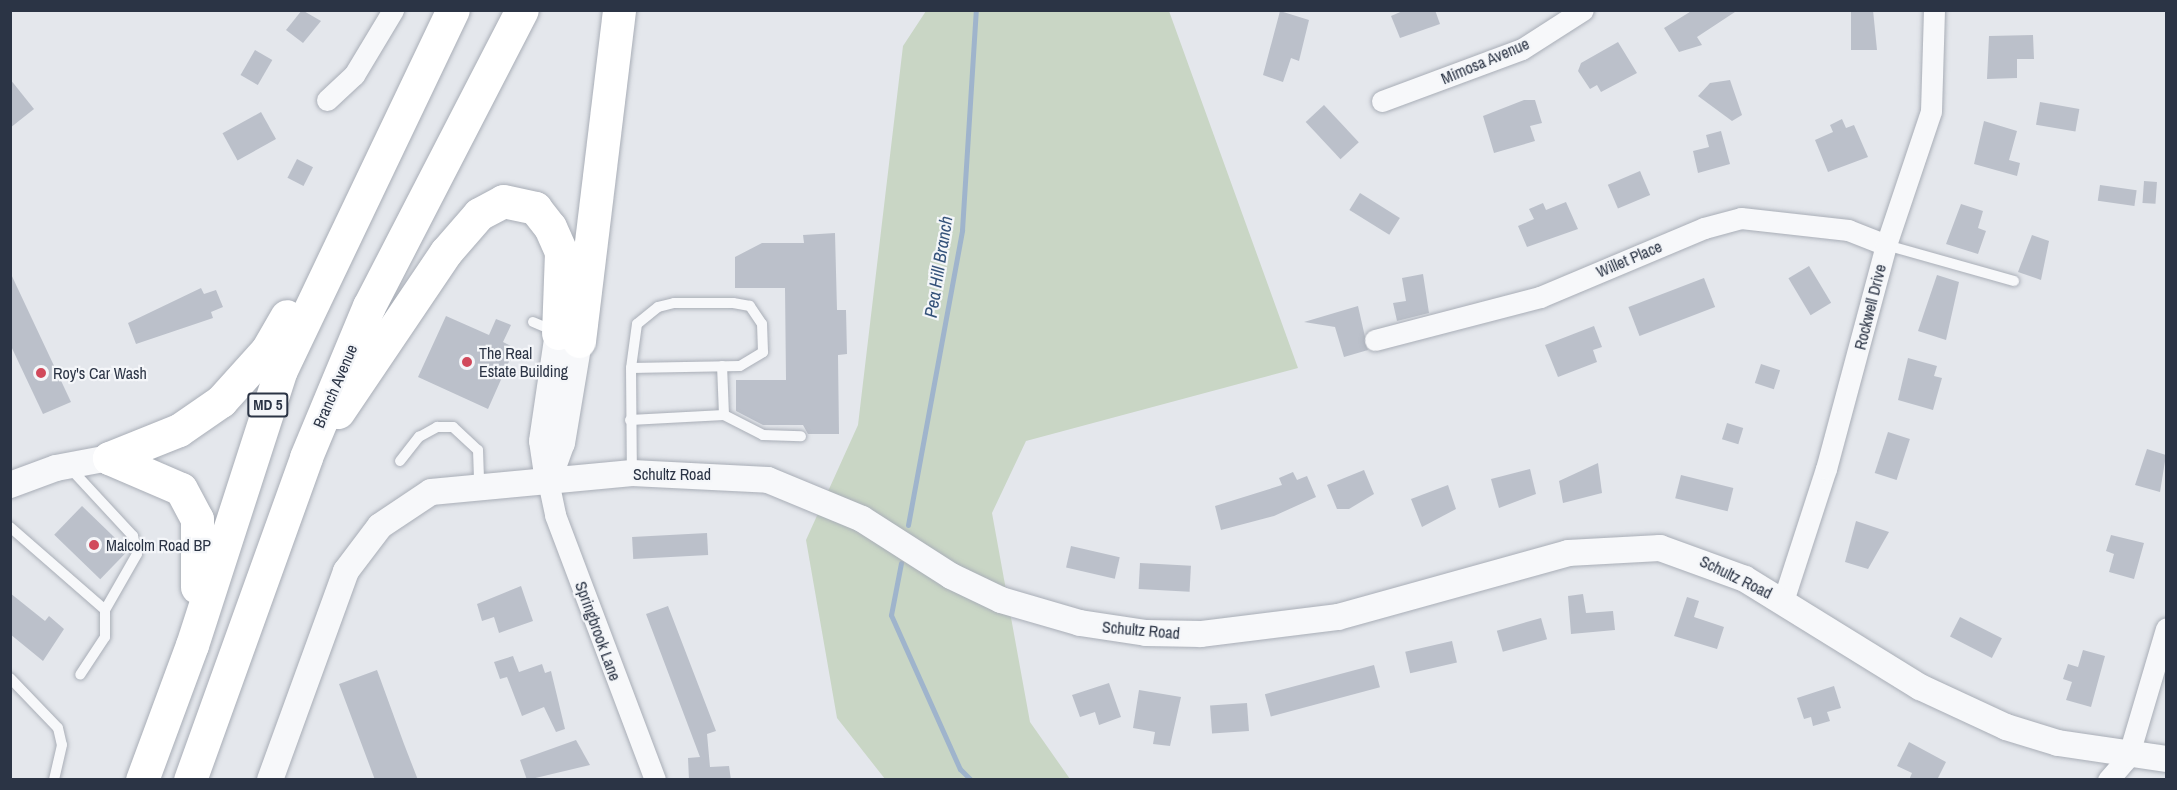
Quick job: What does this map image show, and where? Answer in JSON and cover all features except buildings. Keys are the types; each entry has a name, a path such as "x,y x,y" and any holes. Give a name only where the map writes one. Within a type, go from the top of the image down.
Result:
{"highway":[{"name":"MD 5","path":"142,780 192,645 281,370 453,10"},
{"name":"Branch Avenue","path":"190,780 208,720 306,457 421,198 522,10"},
{"path":"557,332 619,10"},
{"path":"109,458 179,430 221,401 267,350 372,176"},
{"path":"306,457 446,252 479,214 503,201 535,208 550,227 561,252 557,332"},
{"path":"109,458 181,489 197,519 200,557 192,645"},
{"path":"204,780 208,720"}],"street":[{"path":"327,100 354,75 393,10"},
{"name":"Mimosa Avenue","path":"1382,101 1522,49 1583,10"},
{"name":"Rockwell Drive","path":"1783,601 1832,447 1886,245 1931,111 1934,10"},
{"name":"Willet Place","path":"1375,340 1540,297 1704,228 1742,218 1848,230 1886,245"},
{"path":"548,481 562,443 557,332"},
{"path":"10,485 67,465 109,458"},
{"name":"Schultz Road","path":"270,780 346,571 380,526 431,492 632,473 768,480 862,519 993,597 1080,623 1146,633 1201,634 1338,617 1522,563 1601,547 1685,554 1783,601 1961,707 2058,743 2128,757 2166,759"},
{"name":"Springbrook Lane","path":"548,481 555,515 655,780"},
{"path":"2108,780 2128,757 2166,629"}],"lane":[{"path":"1886,245 2014,281"},
{"path":"631,368 740,366 763,352 762,324 750,306 658,307 633,332 631,368 630,420 632,473"},
{"path":"722,366 724,415"},
{"path":"630,420 724,415 764,435 801,436"},
{"path":"400,461 419,437 437,427 453,427 478,450 479,488"},
{"path":"67,465 133,536 137,554 105,610 105,637 80,675"},
{"path":"10,527 105,610"},
{"path":"10,678 58,728 62,745 54,780"}],"green space":[{"path":"926,11 1169,11 1298,368 1026,441 992,513 1030,722 1070,779 885,779 837,718 806,540 858,425 903,46"}],"waterway":[{"name":"Pea Hill Branch","path":"908,525 962,230 976,10"},
{"name":"Pea Hill Branch","path":"901,563 891,615 960,769 971,780"}],"place":[{"name":"The Real Estate Building","path":"467,362"},
{"name":"Roy's Car Wash","path":"41,373"},
{"name":"Malcolm Road BP","path":"94,545"}]}
